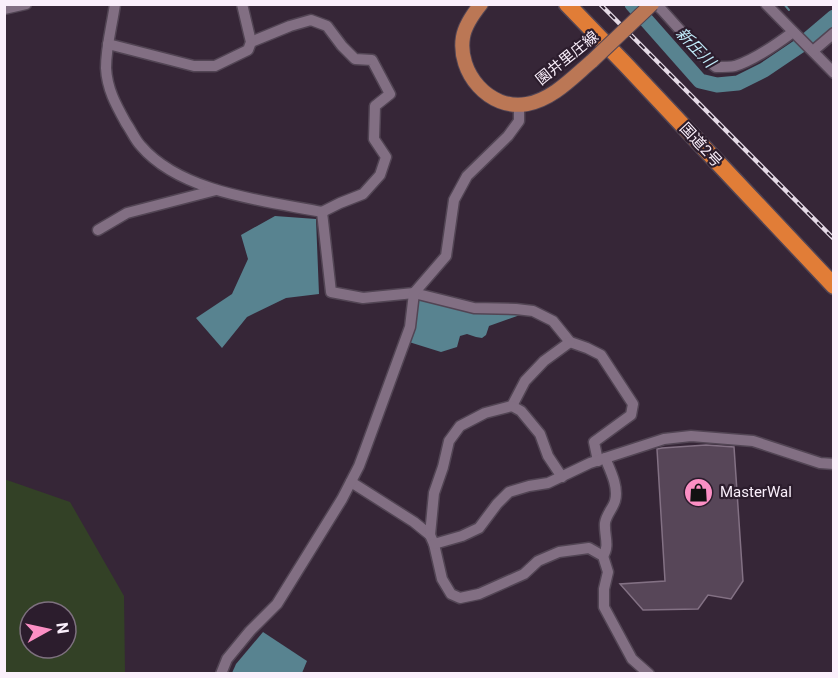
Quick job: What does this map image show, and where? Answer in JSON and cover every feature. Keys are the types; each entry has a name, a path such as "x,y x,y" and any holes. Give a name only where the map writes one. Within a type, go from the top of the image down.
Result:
{"highway":[{"name":"国道2号","path":"567,4 834,286"}],"main road":[{"path":"481,4 468,23 463,36 462,54 466,67 472,79 492,98 519,105"},
{"path":"560,4 588,35 605,44"},
{"name":"園井里庄線","path":"519,105 555,93 654,4"}],"street":[{"path":"4,9 26,4"},
{"path":"115,4 106,68 109,91 140,146 162,165 216,190 253,200 322,212 363,194 380,176 386,157 374,139 375,106 390,94 372,60 355,59 327,26 311,20 251,42"},
{"path":"108,44 194,66 215,66 248,50 251,42 242,4"},
{"path":"654,4 663,10 707,60 717,68 734,66 747,61 793,32"},
{"path":"766,4 834,73"},
{"path":"813,51 834,33"},
{"path":"221,674 227,659 250,631 277,604 342,500 366,450 410,327 414,293 446,256 453,200 467,176 519,122 519,105"},
{"path":"98,230 127,213 216,190"},
{"path":"322,212 331,292 363,298 414,293 474,308 532,311 553,321 570,342 601,355 633,404 631,415 594,442 613,479 616,493 615,502 605,522 606,551 603,556"},
{"path":"512,406 525,381 544,361 570,342"},
{"path":"562,477 548,456 540,434 521,411 512,406 485,413 459,426 449,441 434,493 432,539 442,579 451,594 460,598 479,594 524,574 538,561 559,552 589,548 603,556 608,572 604,589 604,607 632,658 649,674"},
{"path":"351,482 414,522 432,539 462,536 480,528 497,504 509,492 548,483 602,459 664,440 691,436 753,441 820,463 834,464"}],"green space":[{"path":"4,479 70,502 124,596 125,673 5,673"}],"water":[{"path":"275,216 316,219 319,294 286,298 247,317 222,348 196,318 232,294 248,259 241,235"},
{"path":"420,299 515,312 520,315 489,326 486,335 482,338 467,334 460,336 457,347 441,352 409,342"},
{"path":"263,632 307,661 302,673 232,673 236,664"}],"building":[{"path":"706,445 734,447 743,581 731,599 708,595 698,609 643,610 620,584 665,581 657,449"}],"waterway":[{"name":"新圧川","path":"632,4 700,81 717,85 738,83 764,70 801,45 834,17"},
{"path":"784,4 789,10"}],"railway":[{"path":"600,4 834,239"}],"place":[{"name":"MasterWal","path":"699,492"}]}
